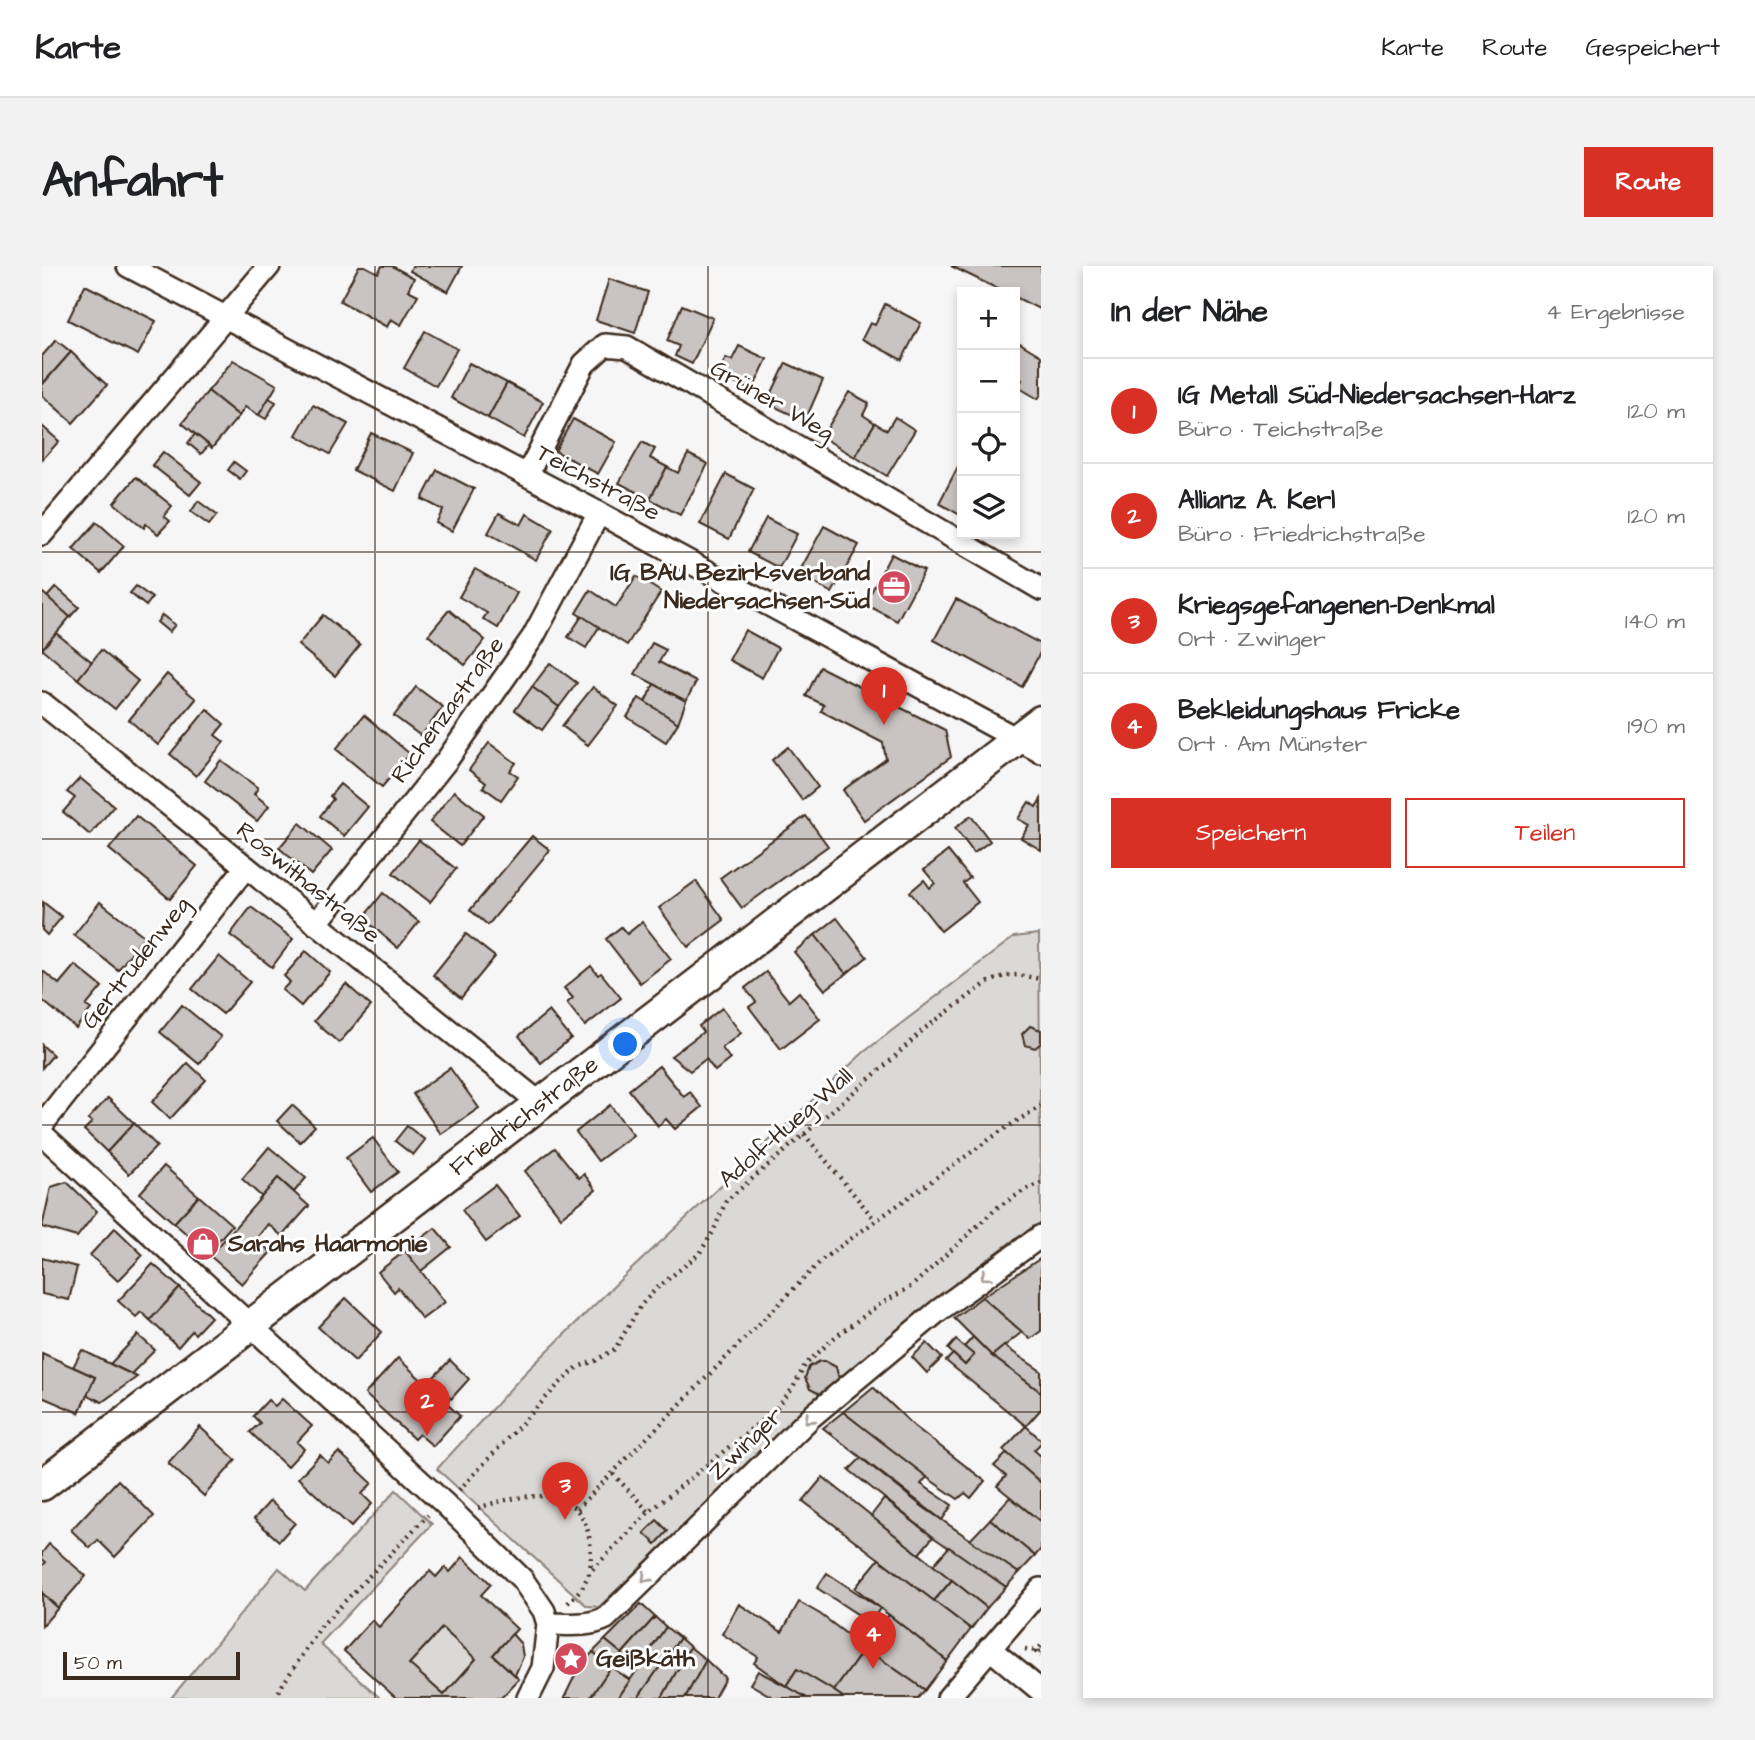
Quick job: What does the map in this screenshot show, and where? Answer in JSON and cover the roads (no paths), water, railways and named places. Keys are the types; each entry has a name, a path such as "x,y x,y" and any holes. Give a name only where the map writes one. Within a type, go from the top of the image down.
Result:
{"street":[{"name":"Teichstraße","path":"128,266 225,319 1033,737"},
{"path":"42,534 269,266"},
{"name":"Grüner Weg","path":"527,475 584,364 606,345 627,347 1041,589"},
{"name":"Richenzastraße","path":"316,924 447,760 533,637 599,513"},
{"name":"Roswithastraße","path":"42,703 541,1104"},
{"name":"Friedrichstraße","path":"42,1485 541,1104 1033,737"},
{"name":"Gertrudenweg","path":"42,1125 246,867"},
{"path":"42,1134 451,1509 522,1579 540,1603 548,1625 543,1668 538,1683 528,1698"},
{"name":"Zwinger","path":"548,1625 583,1625 597,1623 606,1618 811,1417 938,1311 1041,1236"},
{"path":"948,1698 1041,1589"},
{"path":"989,1648 1041,1692"}],"place":[{"name":"IG BAU Bezirksverband Niedersachsen-Süd","path":"894,587"},
{"name":"IG Metall Süd-Niedersachsen-Harz","path":"884,725"},
{"name":"Sarahs Haarmonie","path":"203,1244"},
{"name":"Allianz A. Kerl","path":"427,1436"},
{"name":"Kriegsgefangenen-Denkmal","path":"565,1520"},
{"name":"Geißkäth","path":"571,1659"},
{"name":"Bekleidungshaus Fricke","path":"873,1669"}]}
